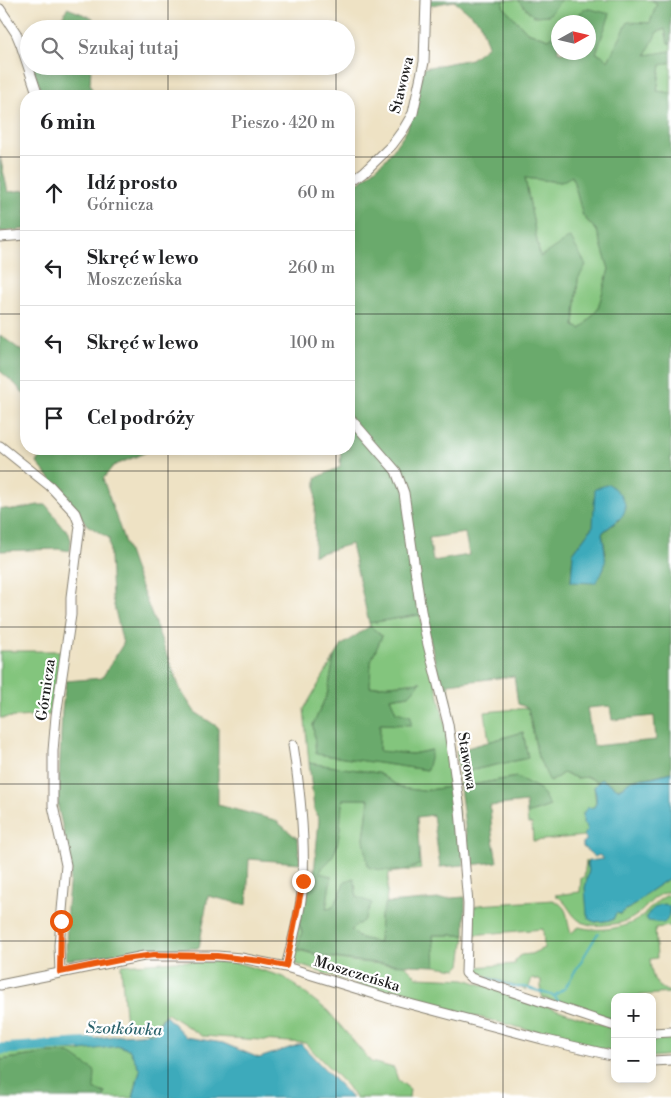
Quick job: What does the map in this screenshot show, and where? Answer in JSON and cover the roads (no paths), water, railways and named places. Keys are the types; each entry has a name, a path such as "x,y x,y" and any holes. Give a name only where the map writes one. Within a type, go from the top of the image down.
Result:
{"street":[{"name":"Stawowa","path":"355,179 392,144 403,130 413,112 424,62 426,0"},
{"path":"0,9 20,45"},
{"path":"31,75 36,90"},
{"path":"0,237 20,235"},
{"name":"Stawowa","path":"355,424 396,471 404,493 423,619 448,724 460,810 468,904 466,973 471,978 611,1025"},
{"name":"Górnicza","path":"0,446 50,486 75,514 80,526 71,597 71,615 56,716 54,751 53,806 66,865 60,945 60,972"},
{"path":"286,966 303,881 303,825 293,745"},
{"name":"Moszczeńska","path":"0,985 124,959 154,955 217,956 261,961 286,966 391,999 611,1055"},
{"path":"656,1033 671,1032"},
{"path":"656,1061 671,1060"}],"water":[{"path":"609,484 624,500 625,510 618,520 602,533 605,559 603,571 595,583 571,582 573,553 593,526 595,489"},
{"path":"671,772 671,877 647,893 637,903 620,914 616,913 613,920 595,922 590,920 587,914 585,888 589,870 587,865 588,861 604,859 599,855 595,857 583,847 583,842 587,840 584,837 584,833 587,830 583,824 583,813 587,808 594,807 596,803 594,787 601,779 618,789 634,779"},
{"path":"664,904 669,906 669,915 666,921 664,923 648,921 646,917 650,912"},
{"path":"165,1015 186,1037 223,1043 259,1058 301,1044 352,1098 133,1098 140,1070 129,1049 119,1046 80,1051 78,1041 154,1033"}],"waterway":[{"path":"594,1014 559,1002 554,996 565,988 598,933"},
{"path":"487,978 514,987 525,987 554,996"},
{"name":"Szotkówka","path":"0,1049 93,1043"}]}
